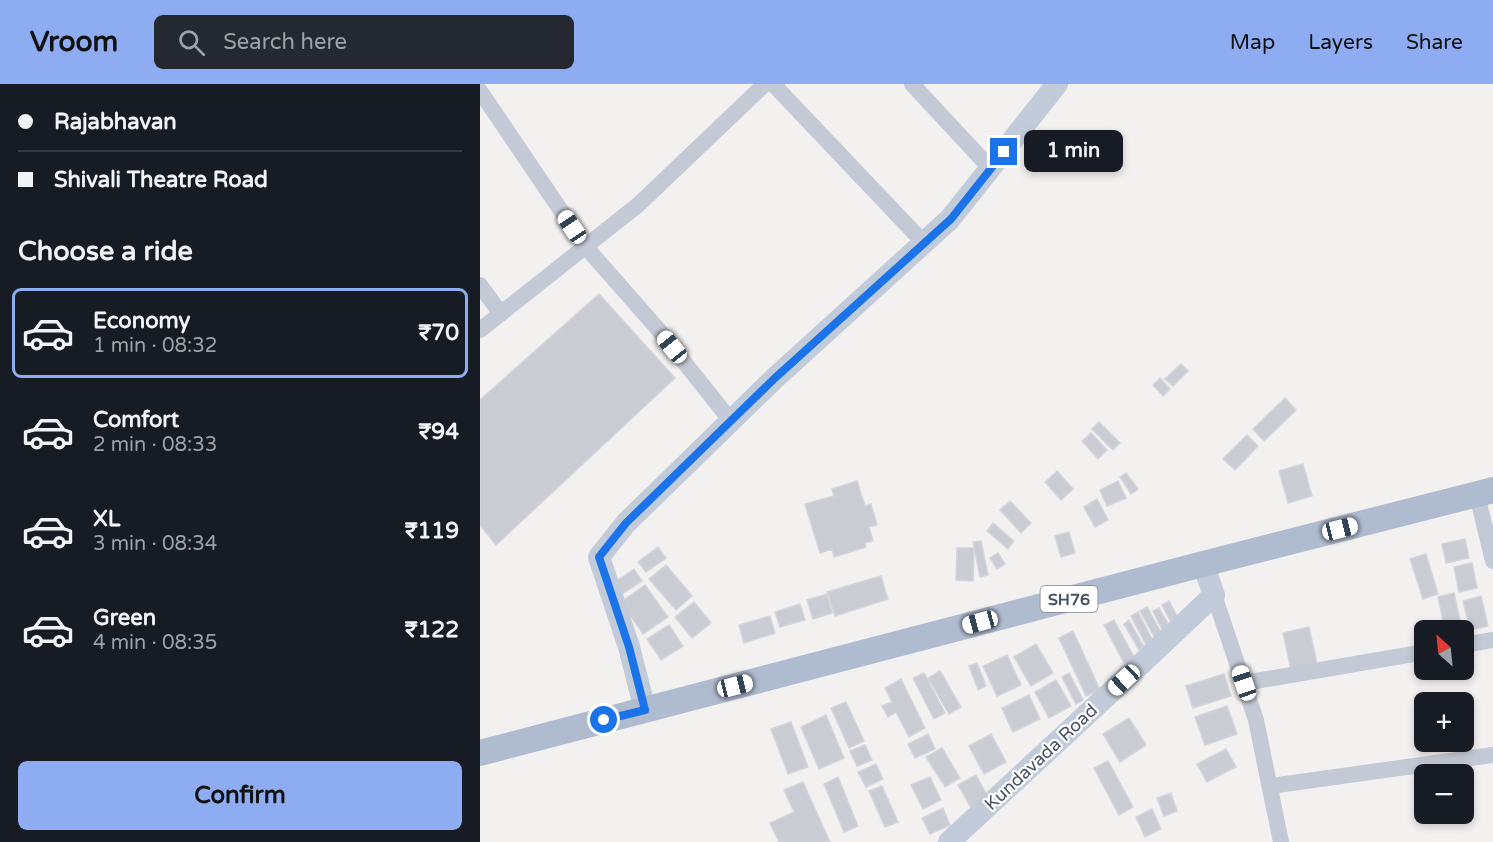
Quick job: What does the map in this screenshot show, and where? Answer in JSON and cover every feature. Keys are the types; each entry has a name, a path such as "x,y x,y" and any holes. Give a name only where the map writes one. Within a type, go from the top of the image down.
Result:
{"main road":[{"name":"SH76","path":"480,753 1485,492"}],"street":[{"path":"480,330 638,205 765,84"},
{"path":"773,84 924,243"},
{"path":"912,84 991,168"},
{"path":"645,710 629,647 599,557 626,523 775,378 951,219 1057,84"},
{"path":"480,91 585,246 657,328 731,421"},
{"path":"480,285 501,314"},
{"path":"1485,492 1493,561"},
{"path":"1203,564 1256,720 1281,842"},
{"name":"Kundavada Road","path":"949,842 1214,595"},
{"path":"1474,643 1493,640"},
{"path":"1244,683 1414,654"},
{"path":"1270,786 1493,755"}],"building":[{"path":"599,294 675,378 496,545 480,525 480,400"},
{"path":"1181,364 1188,371 1173,386 1165,379"},
{"path":"1160,378 1170,389 1163,396 1153,385"},
{"path":"1285,398 1296,410 1264,441 1253,429"},
{"path":"1099,422 1120,443 1113,450 1092,429"},
{"path":"1091,433 1107,450 1098,459 1082,441"},
{"path":"1247,435 1258,446 1235,470 1223,459"},
{"path":"1303,464 1312,496 1288,503 1279,471"},
{"path":"1057,471 1073,489 1061,500 1045,482"},
{"path":"1126,473 1138,489 1131,494 1120,477"},
{"path":"857,481 865,506 871,504 877,525 869,527 873,541 865,543 866,547 834,557 832,549 820,553 805,504 834,496 832,489"},
{"path":"1118,481 1126,498 1107,506 1100,490"},
{"path":"1097,499 1108,520 1095,527 1084,507"},
{"path":"1010,501 1031,523 1021,533 1000,510"},
{"path":"993,523 1014,541 1008,549 987,531"},
{"path":"1069,532 1075,553 1061,557 1055,536"},
{"path":"1465,539 1469,558 1446,563 1442,544"},
{"path":"981,541 988,575 980,577 973,542"},
{"path":"658,547 666,558 646,572 638,562"},
{"path":"957,548 974,548 973,581 956,580"},
{"path":"998,553 1005,564 997,569 990,558"},
{"path":"1426,554 1438,594 1423,599 1410,559"},
{"path":"1472,563 1477,588 1459,592 1454,567"},
{"path":"666,565 692,596 676,610 649,579"},
{"path":"634,569 642,581 622,594 615,582"},
{"path":"881,576 888,599 835,616 827,592"},
{"path":"645,585 668,617 643,634 621,602"},
{"path":"1454,593 1460,620 1443,620 1438,597"},
{"path":"827,594 832,613 813,619 807,600"},
{"path":"1481,596 1488,626 1474,629 1474,620 1468,620 1463,601"},
{"path":"1169,601 1179,620 1172,624 1162,605"},
{"path":"694,602 711,623 692,638 675,617"},
{"path":"800,604 805,620 780,627 775,612"},
{"path":"1147,607 1162,634 1155,638 1140,611"},
{"path":"1159,608 1170,627 1163,631 1153,611"},
{"path":"1138,612 1153,641 1146,645 1131,616"},
{"path":"770,616 775,633 744,643 739,625"},
{"path":"1114,620 1134,657 1124,663 1104,625"},
{"path":"1129,620 1144,647 1139,650 1124,624"},
{"path":"669,625 683,646 661,660 647,639"},
{"path":"1309,627 1317,664 1291,670 1283,633"},
{"path":"1073,631 1100,690 1086,696 1059,638"},
{"path":"1036,644 1053,673 1031,686 1014,657"},
{"path":"1007,655 1021,685 997,696 983,666"},
{"path":"977,663 986,686 978,690 969,666"},
{"path":"940,671 961,707 949,714 928,678"},
{"path":"924,673 945,713 934,719 913,678"},
{"path":"1069,673 1083,700 1076,704 1062,677"},
{"path":"1224,674 1231,696 1193,708 1186,686"},
{"path":"901,679 925,728 909,737 896,712 888,717 882,706 892,702 885,688"},
{"path":"1056,680 1071,706 1049,718 1035,692"},
{"path":"1029,695 1040,719 1013,732 1002,708"},
{"path":"846,702 864,741 849,748 831,708"},
{"path":"1227,706 1237,734 1205,745 1195,717"},
{"path":"826,715 844,758 819,769 801,727"},
{"path":"1129,718 1146,745 1120,762 1103,734"},
{"path":"791,722 808,767 788,774 771,729"},
{"path":"928,734 935,749 915,758 908,744"},
{"path":"991,734 1006,762 984,774 969,746"},
{"path":"865,745 872,760 857,766 850,751"},
{"path":"942,748 960,778 945,787 926,757"},
{"path":"1226,749 1236,767 1207,782 1197,764"},
{"path":"1108,761 1133,807 1119,815 1094,768"},
{"path":"876,764 883,779 866,787 858,772"},
{"path":"976,775 989,799 972,809 958,785"},
{"path":"838,777 858,826 844,832 824,784"},
{"path":"930,777 941,800 923,809 911,785"},
{"path":"803,782 830,842 779,842 770,823 794,812 784,790"},
{"path":"882,786 898,822 885,827 869,791"},
{"path":"1171,793 1177,811 1164,816 1157,798"},
{"path":"943,808 950,825 930,834 922,818"},
{"path":"1152,809 1161,829 1145,837 1136,817"}],"route":[{"path":"604,720 645,710 629,647 599,557 626,523 775,378 951,219 1004,152"}]}
